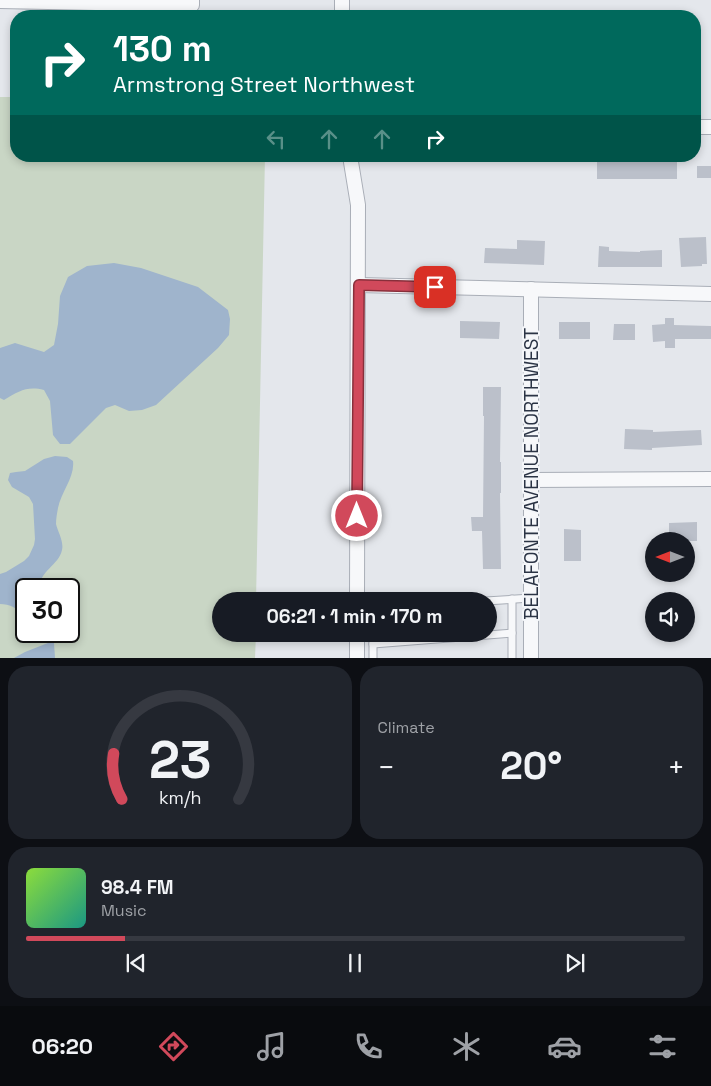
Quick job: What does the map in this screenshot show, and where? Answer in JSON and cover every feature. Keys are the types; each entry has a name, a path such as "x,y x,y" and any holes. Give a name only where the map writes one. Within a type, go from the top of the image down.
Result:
{"street":[{"path":"0,1 192,5 192,0"},
{"path":"351,162 358,205 357,592"},
{"path":"359,285 711,294"},
{"name":"BELAFONTE AVENUE NORTHWEST","path":"531,289 531,658"},
{"path":"531,480 711,480"},
{"path":"357,642 357,658"}],"lane":[{"path":"497,600 531,598"},
{"path":"512,599 512,658"},
{"path":"373,658 373,644 512,633"}],"green space":[{"path":"0,97 10,97 10,162 265,162 256,592 212,592 212,642 256,642 255,658 0,658"}],"water":[{"path":"114,263 141,268 198,287 228,310 230,319 229,335 218,348 156,405 142,410 129,411 115,405 106,408 70,444 60,444 53,435 50,401 44,390 28,389 4,400 0,398 0,348 15,343 44,352 54,345 60,296 68,277 87,266"},
{"path":"55,456 67,457 73,461 72,473 60,502 56,518 56,524 62,540 62,550 57,560 42,578 15,578 15,608 0,604 0,574 24,561 29,556 35,539 33,504 29,497 12,487 8,480 10,473 25,471 44,459"},
{"path":"48,643 54,643 55,658 14,658"}],"building":[{"path":"597,162 677,162 677,179 597,179"},
{"path":"697,166 711,166 711,178 697,178"},
{"path":"706,237 707,264 681,267 679,238"},
{"path":"517,240 545,241 544,265 484,263 485,248 517,249"},
{"path":"599,246 609,247 609,251 640,252 662,250 662,267 598,267"},
{"path":"665,318 674,318 674,325 711,326 711,339 675,339 675,348 665,348 665,341 653,342 652,325 665,324"},
{"path":"460,321 500,322 499,339 460,338"},
{"path":"559,322 590,322 590,339 559,339"},
{"path":"614,324 635,324 635,340 613,340"},
{"path":"483,387 501,387 501,569 483,569 482,531 472,531 471,517 483,517"},
{"path":"625,429 653,430 653,432 701,430 702,445 652,448 652,450 624,449"},
{"path":"697,522 697,541 695,541 695,532 669,532 669,523"},
{"path":"564,529 581,530 581,561 564,561"}],"route":[{"path":"357,516 359,285 435,287"}]}
